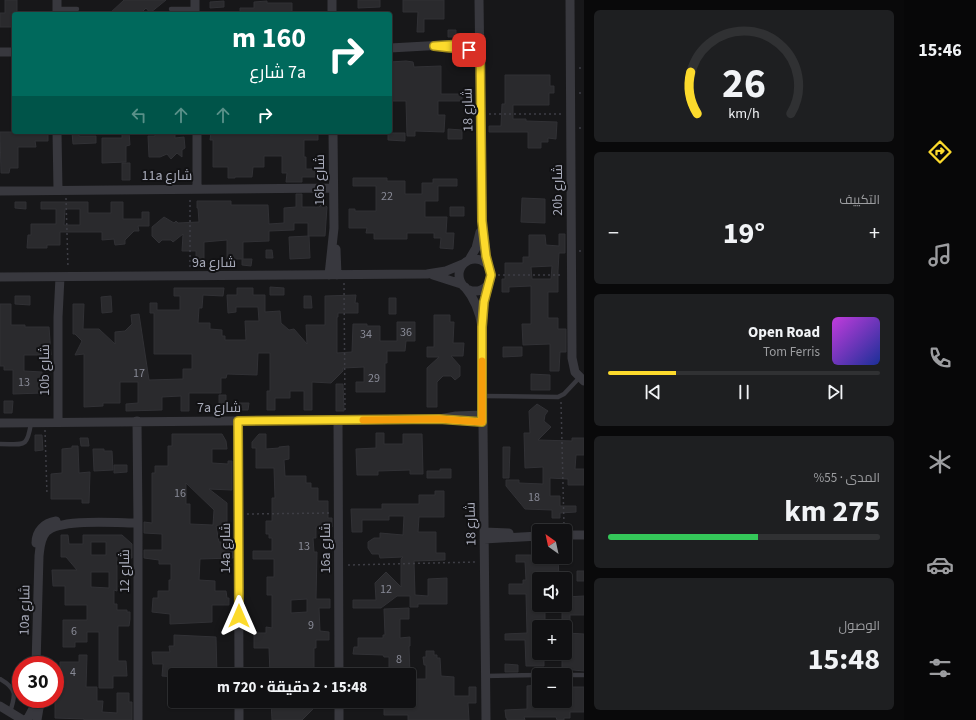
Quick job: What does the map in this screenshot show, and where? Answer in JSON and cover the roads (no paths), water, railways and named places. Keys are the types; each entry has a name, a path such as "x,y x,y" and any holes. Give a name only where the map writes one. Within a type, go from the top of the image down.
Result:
{"street":[{"path":"332,0 332,12"},
{"name":"شارع 18","path":"480,0 482,221 487,264"},
{"name":"20b شارع","path":"570,0 572,358 573,365 582,379"},
{"path":"392,48 434,46 480,47"},
{"path":"0,52 12,52"},
{"path":"58,134 62,190"},
{"path":"194,189 197,134"},
{"name":"16b شارع","path":"333,134 334,228 337,275"},
{"name":"11a شارع","path":"0,191 333,188"},
{"name":"شارع 18","path":"466,262 473,254 479,241 482,221"},
{"path":"479,259 487,264 491,271 487,286 474,291 463,286 459,274 466,262 479,259"},
{"name":"9a شارع","path":"0,278 427,274 446,271 466,262"},
{"name":"9a شارع","path":"427,274 463,286"},
{"name":"10b شارع","path":"58,422 58,317 60,277"},
{"name":"شارع 18","path":"486,720 482,327 484,302 490,278"},
{"name":"شارع 18","path":"463,286 475,302 481,318 482,327"},
{"name":"7a شارع","path":"0,423 482,419"},
{"name":"16a شارع","path":"339,668 339,513 342,420"},
{"name":"14a شارع","path":"238,421 239,668"},
{"name":"شارع 12","path":"136,422 138,523 138,720"},
{"name":"10a شارع","path":"36,656 39,556 36,540 40,530 44,526 54,521 69,523 138,523"},
{"path":"484,535 514,538 532,536"},
{"path":"572,536 584,535"},
{"path":"0,706 23,720"},
{"path":"27,720 33,708"},
{"path":"36,720 39,708"},
{"path":"239,708 239,720"},
{"path":"339,708 339,720"}],"lane":[{"path":"57,8 78,9"},
{"path":"172,8 195,8"},
{"path":"482,396 561,396 582,379"},
{"path":"0,444 22,444 25,442 29,436 31,422"},
{"path":"485,676 532,675"},
{"path":"572,675 584,675"},
{"path":"0,679 10,685 14,692 14,699 10,712"}]}
